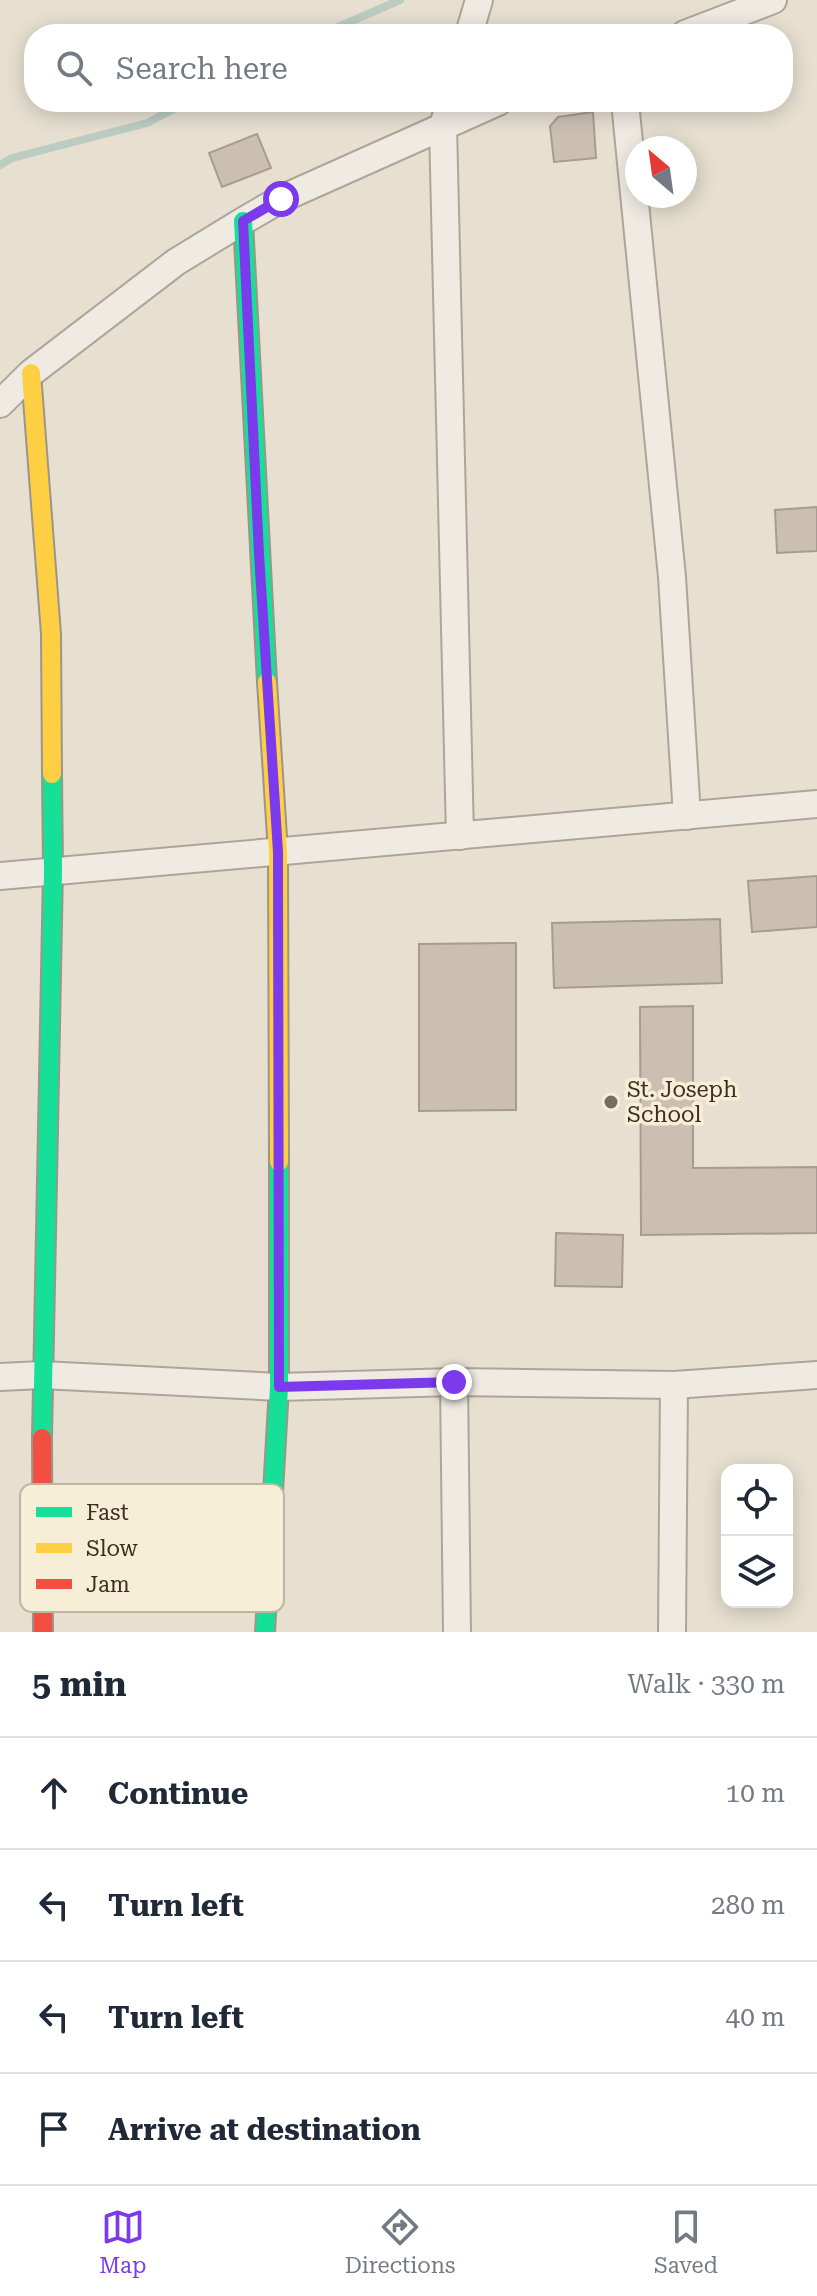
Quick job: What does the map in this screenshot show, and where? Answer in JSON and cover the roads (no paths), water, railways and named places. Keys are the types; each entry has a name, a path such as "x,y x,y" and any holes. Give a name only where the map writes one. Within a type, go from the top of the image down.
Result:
{"street":[{"path":"472,24 479,0"},
{"path":"711,24 773,0"},
{"path":"626,112 672,577 687,816"},
{"path":"0,404 31,373 176,262 281,199 446,114 460,836"},
{"path":"243,221 259,554 278,852 279,1387 273,1484"},
{"path":"31,373 51,634 53,871 42,1484"},
{"path":"0,876 817,804"},
{"path":"0,1377 42,1375 279,1387 454,1382 674,1385 817,1375"},
{"path":"454,1382 457,1632"},
{"path":"672,1632 674,1385"},
{"path":"43,1612 43,1632"},
{"path":"265,1632 266,1612"}],"waterway":[{"path":"345,24 400,0"},
{"path":"0,165 12,158 147,123 168,112"}],"place":[{"name":"St. Joseph School","path":"611,1102"}]}
